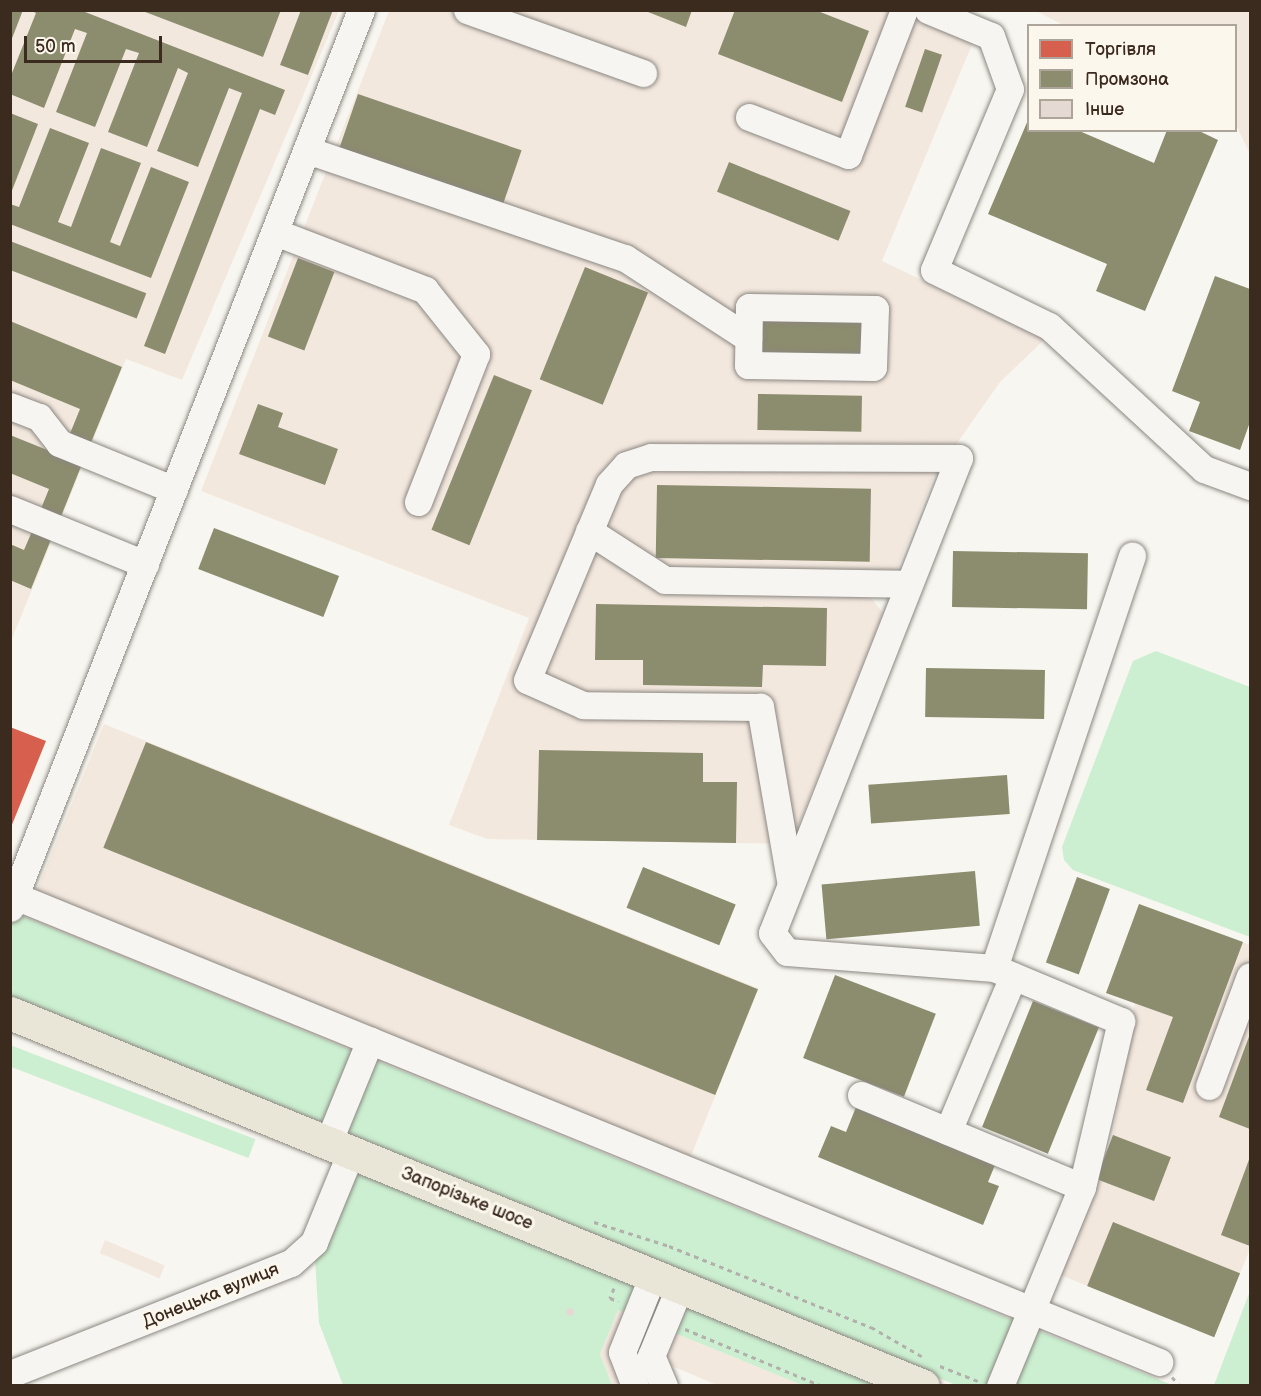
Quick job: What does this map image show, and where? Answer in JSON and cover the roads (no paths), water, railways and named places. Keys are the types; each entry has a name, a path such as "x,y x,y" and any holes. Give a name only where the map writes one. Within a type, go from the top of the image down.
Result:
{"main road":[{"name":"Запорізьке шосе","path":"10,1013 923,1386"}],"street":[{"path":"361,10 12,899 370,1040 1159,1362"},
{"path":"467,10 643,73"},
{"path":"749,117 848,155 904,10"},
{"path":"928,10 991,36 1019,93 934,270 1049,326 1204,469 1251,486"},
{"path":"307,150 625,258 748,338"},
{"path":"275,232 425,290 476,354 418,502"},
{"path":"749,307 874,309 873,367 748,365 748,338 749,307"},
{"path":"10,406 39,417 59,442 174,490"},
{"path":"790,880 760,707 583,705 527,680 609,484 626,465 651,457 958,458 790,880 772,933 787,952 1003,972 1121,1021 1082,1186 1031,1310 991,1383"},
{"path":"10,509 145,564"},
{"path":"589,531 665,580 908,584"},
{"path":"948,1131 1003,972 1132,555"},
{"path":"1209,1086 1251,976"},
{"name":"Донецька вулиця","path":"10,1374 291,1263 314,1242 370,1040"},
{"path":"861,1095 1082,1186"},
{"path":"663,1385 651,1356 667,1281"},
{"path":"635,1386 622,1352 667,1281"}]}
